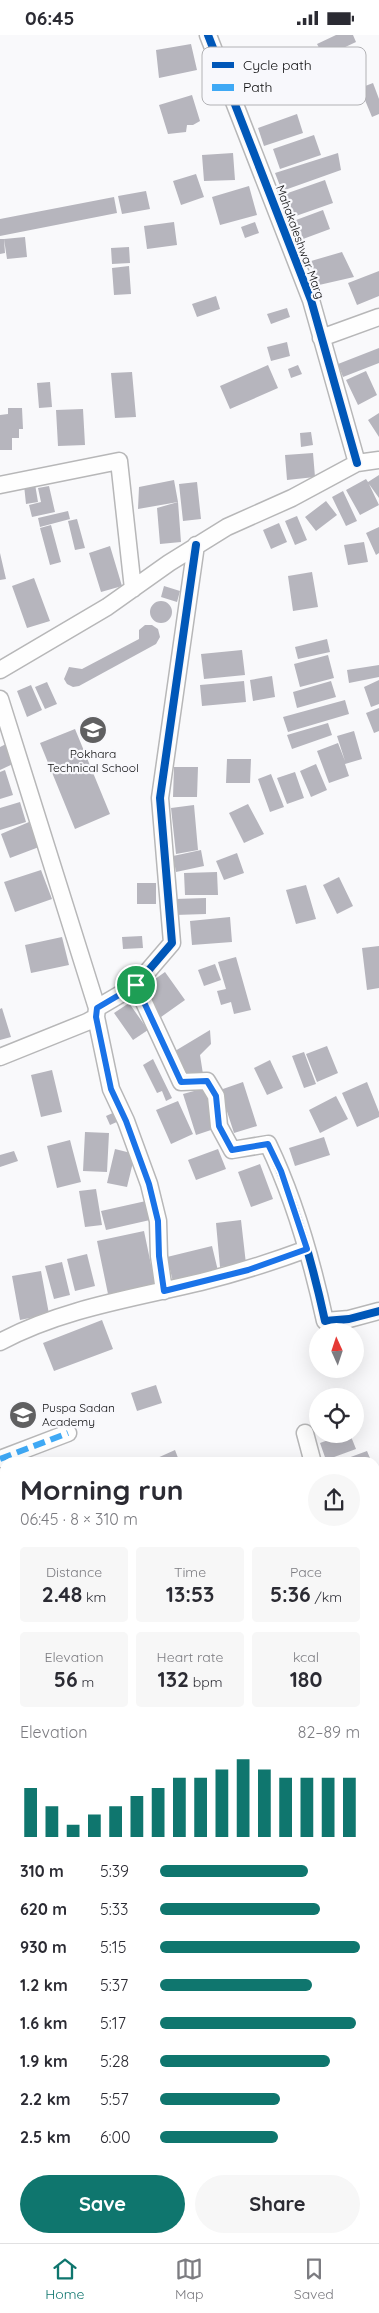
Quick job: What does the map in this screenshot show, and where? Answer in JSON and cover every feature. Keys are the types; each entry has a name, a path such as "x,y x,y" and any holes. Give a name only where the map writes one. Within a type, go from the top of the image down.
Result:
{"street":[{"name":"Mahakaleshwar Marg","path":"208,35 213,47"},
{"name":"Mahakaleshwar Marg","path":"235,105 311,300 357,463"},
{"path":"321,338 379,317"},
{"path":"0,670 72,629 196,545 227,527 292,498 357,463 379,460"},
{"path":"0,485 119,461 132,589"},
{"path":"0,1057 96,1012 136,985 172,943 160,798 196,545"},
{"path":"0,699 96,1012 111,1089 126,1121 149,1184 158,1221 159,1256 164,1291"},
{"path":"136,985 181,1082 207,1081 216,1096 219,1126 232,1150 268,1144 281,1171 307,1249 325,1321 350,1319 379,1311"},
{"path":"0,1342 24,1329 124,1300 248,1270 307,1249"},
{"path":"5,1457 68,1433"},
{"path":"305,1433 311,1457"}],"building":[{"path":"336,35 353,35 356,42 345,47 319,47 317,44"},
{"path":"191,44 197,70 159,78 156,50"},
{"path":"373,83 379,99 379,114 372,117 366,102 366,86"},
{"path":"192,95 200,121 193,125 187,125 186,132 168,134 159,105"},
{"path":"297,114 303,133 264,146 258,128"},
{"path":"314,135 321,155 280,169 273,149"},
{"path":"233,153 235,180 204,181 202,155"},
{"path":"338,153 341,170 282,191 275,173"},
{"path":"196,174 204,197 181,205 173,181"},
{"path":"325,180 333,203 293,217 285,194"},
{"path":"249,186 257,215 220,225 212,197"},
{"path":"146,191 150,209 122,214 118,196"},
{"path":"114,197 117,213 0,236 0,219"},
{"path":"323,210 330,229 303,239 296,220"},
{"path":"174,222 177,245 147,249 144,226"},
{"path":"255,222 259,233 245,238 241,227"},
{"path":"25,237 27,257 7,259 4,239"},
{"path":"0,239 4,239 5,253 0,254"},
{"path":"129,247 130,263 112,264 111,248"},
{"path":"342,252 354,277 319,285 311,261"},
{"path":"129,266 131,294 114,295 112,268"},
{"path":"379,271 379,296 357,305 348,283"},
{"path":"216,296 220,309 197,317 192,304"},
{"path":"287,308 290,317 271,324 267,314"},
{"path":"287,342 290,356 271,361 267,347"},
{"path":"379,348 379,363 343,377 338,364"},
{"path":"268,365 278,388 230,409 220,386"},
{"path":"298,365 302,374 291,378 288,369"},
{"path":"366,371 377,395 358,405 346,380"},
{"path":"132,372 136,417 115,418 111,373"},
{"path":"50,382 52,407 39,408 37,383"},
{"path":"8,408 22,408 23,429 19,429 19,438 12,438 12,450 0,450 0,415 8,414"},
{"path":"83,409 85,445 58,446 56,410"},
{"path":"379,413 379,437 368,420"},
{"path":"311,432 313,445 301,447 300,433"},
{"path":"313,453 315,477 287,480 285,455"},
{"path":"379,475 379,498 369,484 379,505 360,515 346,490 366,479 368,482"},
{"path":"174,480 178,502 138,509 139,487"},
{"path":"197,482 201,519 183,521 179,484"},
{"path":"35,484 38,502 26,504 24,485"},
{"path":"49,486 55,512 32,517 29,505 41,502 38,488"},
{"path":"343,491 357,521 346,526 332,497"},
{"path":"326,501 337,515 316,531 305,517"},
{"path":"178,502 181,542 160,544 157,508"},
{"path":"68,511 70,519 40,527 38,518"},
{"path":"297,516 307,540 295,545 285,521"},
{"path":"77,519 85,548 75,550 68,521"},
{"path":"279,523 287,542 271,549 263,530"},
{"path":"51,525 61,562 50,565 40,528"},
{"path":"379,527 379,553 376,555 366,533"},
{"path":"364,542 368,562 348,565 344,545"},
{"path":"110,546 122,586 101,592 89,553"},
{"path":"0,553 6,579 0,580"},
{"path":"312,572 318,607 293,611 288,576"},
{"path":"34,578 50,621 27,628 12,586"},
{"path":"164,586 180,591 177,602 161,597"},
{"path":"161,601 169,604 172,612 169,620 161,623 153,620 150,612 153,604"},
{"path":"145,625 152,625 158,629 160,637 156,644 79,686 73,687 67,684 64,679 69,667 82,669 139,639 139,630"},
{"path":"327,639 330,652 298,659 295,647"},
{"path":"242,650 245,675 204,679 201,654"},
{"path":"328,655 334,678 300,687 294,664"},
{"path":"379,665 379,677 349,683 347,670"},
{"path":"272,676 275,697 253,701 250,680"},
{"path":"379,680 379,704 371,707 364,687"},
{"path":"244,681 246,702 202,706 200,685"},
{"path":"331,681 336,697 297,708 293,692"},
{"path":"47,682 57,704 45,709 35,687"},
{"path":"31,685 42,710 27,717 17,691"},
{"path":"345,700 349,714 288,732 283,717"},
{"path":"379,708 379,731 374,733 366,713"},
{"path":"328,723 332,735 292,749 287,735"},
{"path":"75,729 110,814 75,829 40,743"},
{"path":"354,731 362,759 345,764 349,776 329,783 317,751 338,743 345,761 337,736"},
{"path":"6,744 15,763 0,770 0,747"},
{"path":"227,759 251,759 250,783 226,783"},
{"path":"316,764 327,790 311,797 300,771"},
{"path":"174,767 198,767 197,797 173,797"},
{"path":"5,770 13,795 0,799 0,772"},
{"path":"295,772 304,798 287,804 277,778"},
{"path":"271,774 284,807 270,812 258,779"},
{"path":"20,802 26,822 0,830 0,808"},
{"path":"248,804 264,834 244,843 229,813"},
{"path":"194,805 198,850 176,854 171,808"},
{"path":"29,822 39,847 10,858 1,834"},
{"path":"201,850 204,866 176,872 173,856"},
{"path":"237,853 244,873 224,880 216,861"},
{"path":"41,870 52,899 15,912 4,882"},
{"path":"217,872 218,895 185,895 184,873"},
{"path":"339,877 353,906 337,914 323,885"},
{"path":"137,883 156,883 156,904 137,904"},
{"path":"306,885 316,919 296,924 286,890"},
{"path":"206,898 206,914 175,915 175,899"},
{"path":"230,917 232,942 192,945 190,921"},
{"path":"142,936 143,948 123,949 122,937"},
{"path":"62,937 69,965 31,973 25,945"},
{"path":"379,946 379,988 367,990 362,948"},
{"path":"236,957 251,1010 234,1014 231,1002 221,1005 217,991 226,989 218,962"},
{"path":"215,964 221,980 204,986 198,970"},
{"path":"165,972 185,1000 161,1017 141,989"},
{"path":"129,1003 148,1030 133,1040 114,1013"},
{"path":"2,1008 11,1037 0,1040 0,1009"},
{"path":"210,1030 211,1044 200,1055 203,1074 185,1075 175,1051"},
{"path":"327,1046 338,1073 317,1082 306,1054"},
{"path":"304,1052 316,1084 304,1088 292,1056"},
{"path":"153,1059 172,1098 166,1101 162,1091 157,1093 143,1065"},
{"path":"270,1060 283,1088 267,1095 254,1068"},
{"path":"52,1070 62,1112 41,1117 31,1075"},
{"path":"243,1082 257,1126 234,1133 220,1090"},
{"path":"367,1082 379,1112 379,1117 357,1127 342,1093"},
{"path":"205,1088 217,1128 196,1135 183,1094"},
{"path":"336,1096 348,1119 320,1133 309,1110"},
{"path":"178,1101 193,1134 171,1144 156,1110"},
{"path":"115,1112 119,1121 110,1125 106,1116"},
{"path":"85,1132 109,1133 107,1172 83,1171"},
{"path":"324,1137 330,1155 295,1166 289,1148"},
{"path":"70,1140 81,1182 57,1188 47,1146"},
{"path":"115,1149 135,1154 127,1187 107,1183"},
{"path":"218,1149 226,1169 196,1180 188,1160"},
{"path":"14,1151 18,1161 0,1167 0,1155"},
{"path":"260,1164 273,1199 251,1207 238,1172"},
{"path":"96,1189 102,1225 85,1227 79,1191"},
{"path":"146,1201 150,1220 106,1230 101,1211"},
{"path":"241,1220 246,1264 220,1267 216,1223"},
{"path":"144,1231 155,1284 108,1294 97,1241"},
{"path":"212,1246 219,1275 174,1286 167,1257"},
{"path":"87,1254 95,1286 75,1291 67,1259"},
{"path":"62,1262 70,1295 54,1299 45,1266"},
{"path":"41,1271 49,1314 20,1320 12,1276"},
{"path":"102,1320 113,1349 54,1371 43,1343"},
{"path":"156,1385 162,1403 137,1411 131,1393"},
{"path":"320,1443 354,1443 356,1449 334,1457 325,1457"},
{"path":"175,1450 178,1457 159,1457"},
{"path":"367,1451 370,1457 351,1457"}],"marked path":[{"path":"5,1457 68,1433"}],"cycle path":[{"path":"208,35 213,47"},
{"path":"235,105 311,300 357,463"},
{"path":"97,1008 136,985 172,943 160,798 196,545"},
{"path":"136,985 181,1082 207,1081 216,1096 219,1126 232,1150 268,1144 278,1165 302,1231 325,1321 349,1319 379,1311"}],"place":[{"name":"Pokhara Technical School","path":"93,730"},
{"name":"Puspa Sadan Academy","path":"23,1415"}],"route":[{"path":"136,985 157,1034 181,1082 207,1081 216,1096 219,1126 232,1150 268,1144 281,1171 307,1249 248,1270 164,1291 159,1256 158,1221 149,1184 126,1121 111,1089 96,1017 97,1008 136,985"}]}
